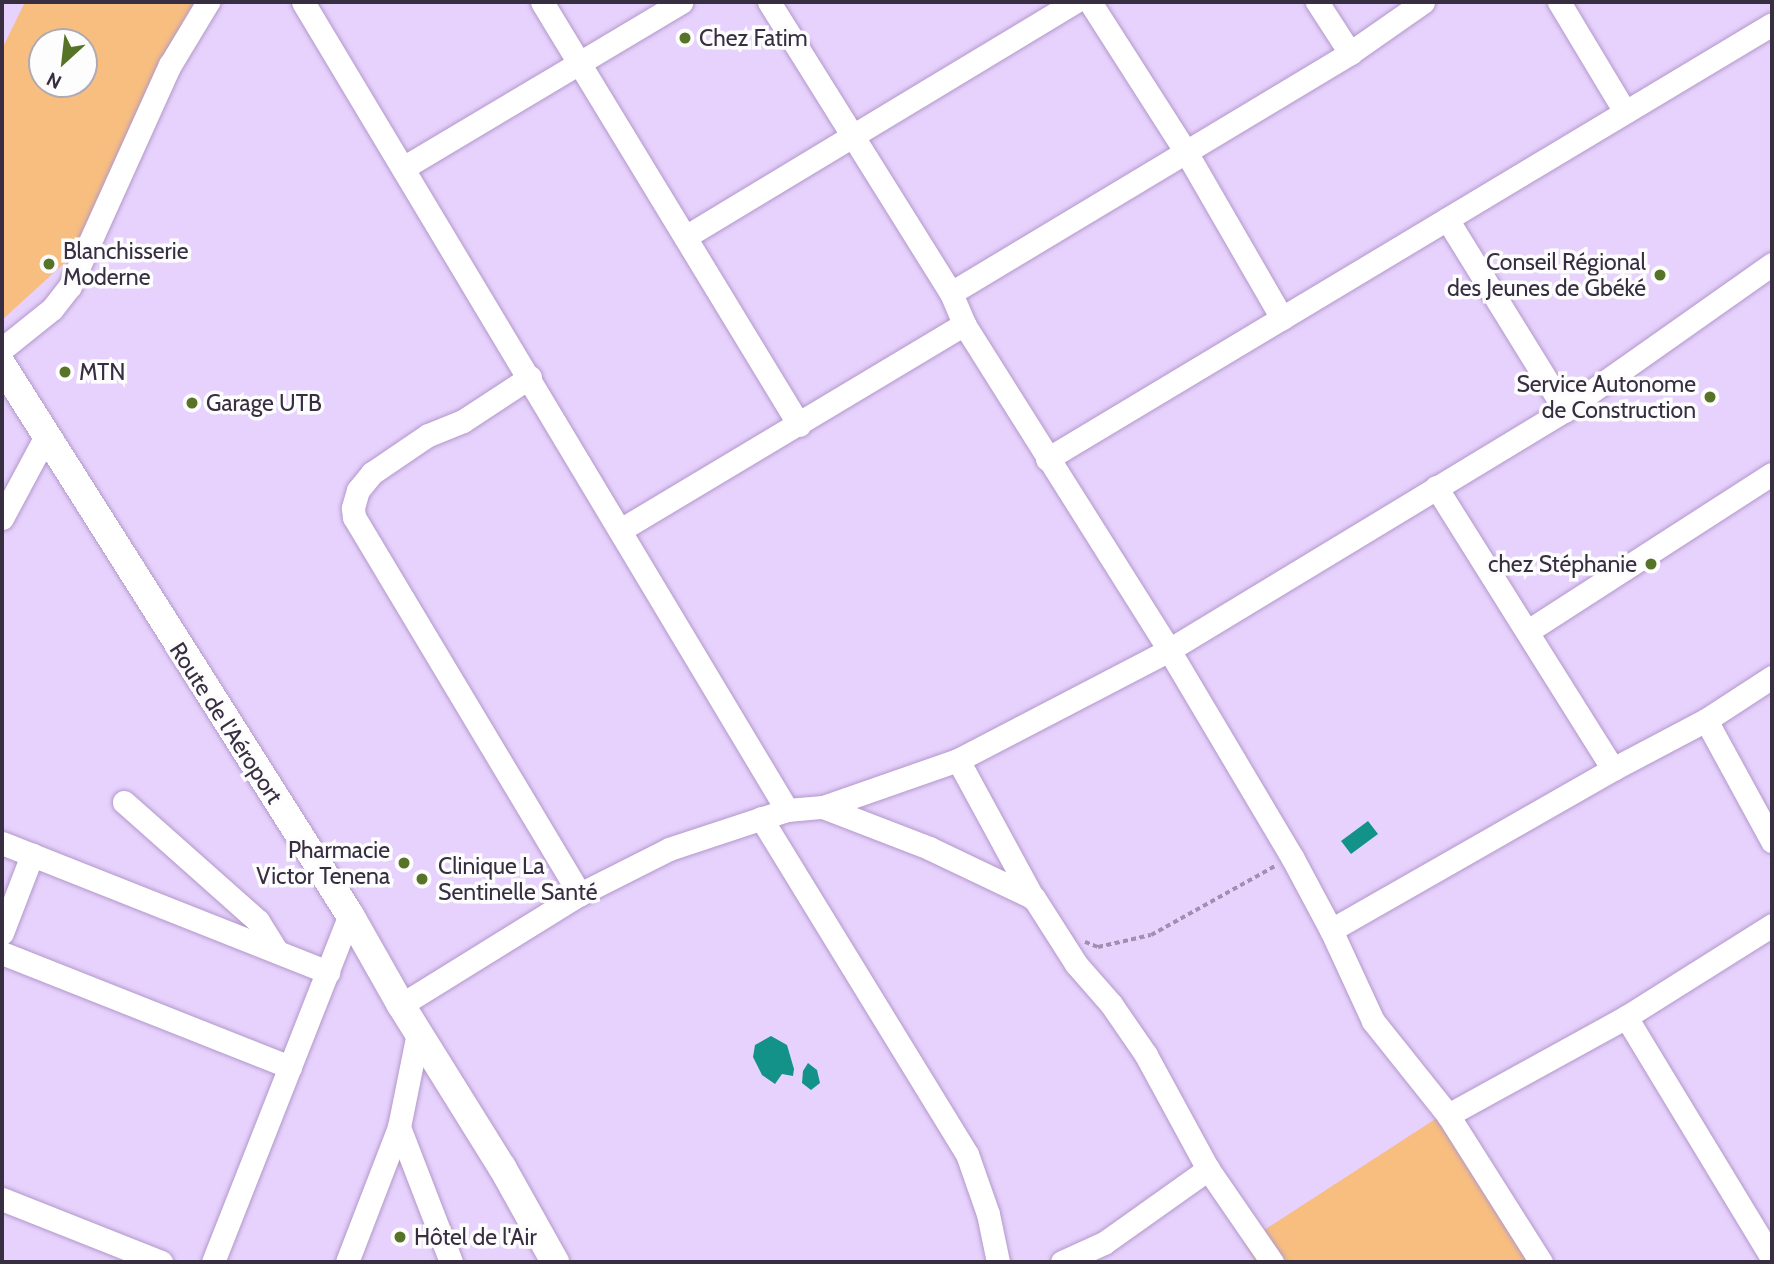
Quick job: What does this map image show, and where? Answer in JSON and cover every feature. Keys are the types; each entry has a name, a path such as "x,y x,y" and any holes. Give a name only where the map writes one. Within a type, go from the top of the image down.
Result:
{"main road":[{"name":"Route de l'Aéroport","path":"2,365 350,915 418,1033 502,1167 555,1262"}],"street":[{"path":"2,349 52,309 70,286 170,65 208,2"},
{"path":"303,2 622,529 787,810"},
{"path":"541,2 799,425"},
{"path":"403,168 681,2"},
{"path":"769,2 850,136 951,293 964,324 1169,650 1292,857 1331,930 1373,1021 1448,1115 1541,1262"},
{"path":"685,237 1075,2"},
{"path":"1090,2 1186,152 1282,318"},
{"path":"1317,2 1350,53"},
{"path":"951,293 1350,53 1423,2"},
{"path":"1559,2 1625,112"},
{"path":"1047,459 1772,24"},
{"path":"1447,219 1565,410"},
{"path":"401,1004 580,894 669,849 787,810 823,807 958,760 1169,650 1565,410 1772,264"},
{"path":"622,529 964,324"},
{"path":"530,377 463,421 428,435 372,473 358,490 353,508 354,517 580,894"},
{"path":"2,518 46,436"},
{"path":"1528,631 1772,474"},
{"path":"1436,487 1613,769"},
{"path":"1331,930 1613,769 1706,720 1772,677"},
{"path":"1706,720 1772,841"},
{"path":"958,760 1034,898 1076,964 1111,1004 1146,1055 1208,1169 1272,1262"},
{"path":"124,802 258,921 276,952"},
{"path":"823,807 929,848 1034,898"},
{"path":"761,818 967,1154 988,1214 998,1262"},
{"path":"2,843 328,972"},
{"path":"2,933 32,855"},
{"path":"213,1262 350,915"},
{"path":"1448,1115 1626,1017 1772,925"},
{"path":"2,953 290,1067"},
{"path":"1626,1017 1772,1258"},
{"path":"347,1262 399,1127 418,1033"},
{"path":"399,1127 451,1262"},
{"path":"1062,1262 1104,1243 1208,1169"},
{"path":"2,1199 161,1262"}],"path":[{"path":"1082,941 1098,947 1151,935 1186,913 1292,857"}],"shaded area":[{"path":"25,2 194,2 162,59 71,257 2,320 2,49"},
{"path":"1368,821 1378,834 1351,854 1341,841"},
{"path":"771,1036 787,1045 794,1069 793,1076 782,1074 775,1084 762,1075 753,1057 755,1045"},
{"path":"808,1063 817,1070 820,1083 811,1090 802,1083 803,1071"},
{"path":"1440,1116 1531,1262 1256,1262 1244,1243"}],"place":[{"name":"Chez Fatim","path":"685,38"},
{"name":"Blanchisserie Moderne","path":"49,264"},
{"name":"Conseil Régional des Jeunes de Gbéké","path":"1660,275"},
{"name":"MTN","path":"65,372"},
{"name":"Service Autonome de Construction","path":"1710,397"},
{"name":"Garage UTB","path":"192,403"},
{"name":"chez Stéphanie","path":"1651,564"},
{"name":"Pharmacie Victor Tenena","path":"404,863"},
{"name":"Clinique La Sentinelle Santé","path":"422,879"},
{"name":"Hôtel de l'Air","path":"400,1237"}]}
